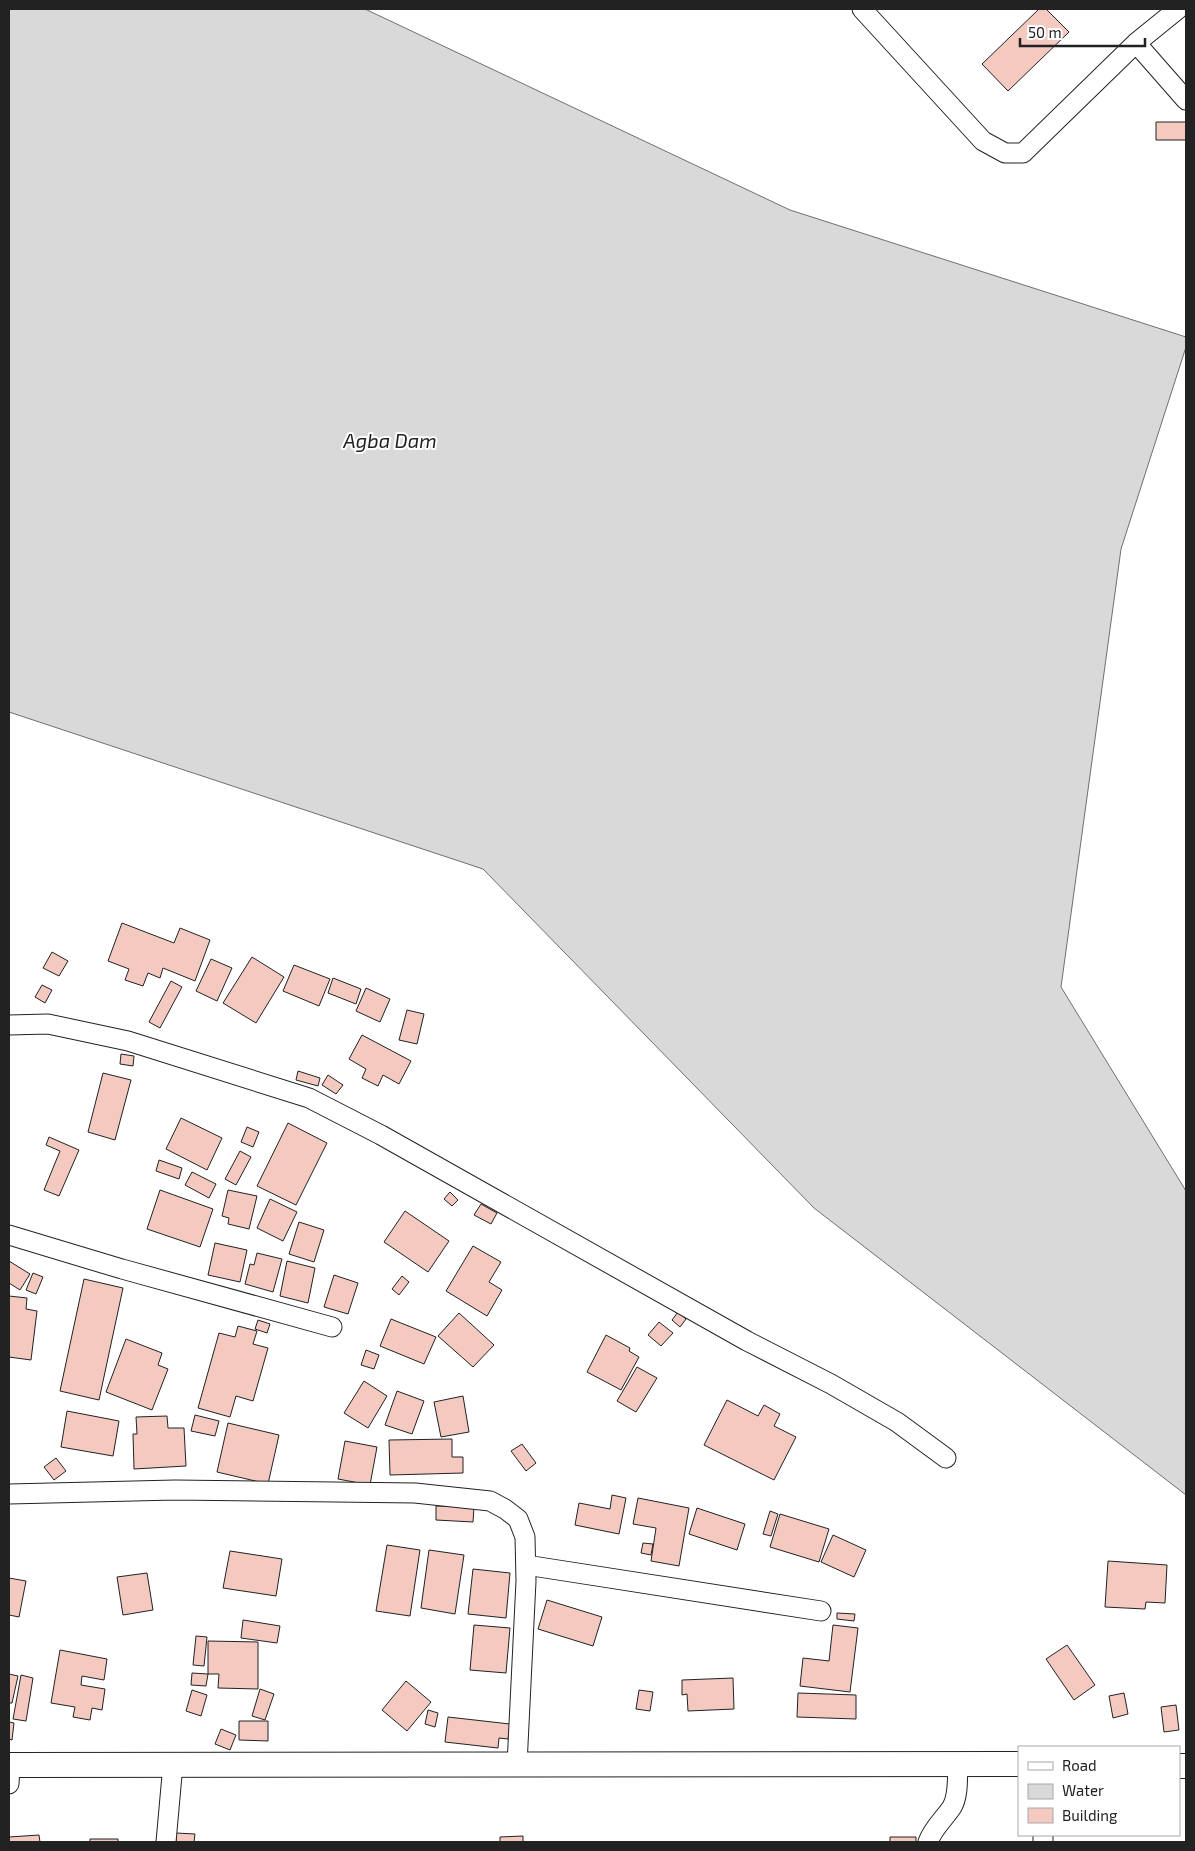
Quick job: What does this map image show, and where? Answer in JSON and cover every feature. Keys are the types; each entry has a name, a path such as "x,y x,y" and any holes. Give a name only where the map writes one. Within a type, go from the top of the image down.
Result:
{"main road":[{"path":"9,1771 173,1764 1018,1764"}],"street":[{"path":"862,9 983,141 1006,154 1023,153 1136,43 1178,9"},
{"path":"1136,43 1186,100"},
{"path":"10,1030 48,1024 128,1041 309,1098 381,1135 747,1341 831,1384 897,1422 946,1458"},
{"path":"9,1235 122,1269 332,1327"},
{"path":"9,1494 175,1490 415,1493 490,1501 505,1509 518,1518 525,1536 526,1565 517,1765"},
{"path":"526,1565 821,1611"},
{"path":"166,1842 173,1764"},
{"path":"928,1842 932,1832 953,1805 956,1798 958,1764"}],"water":[{"name":"Agba Dam","path":"9,9 365,9 790,210 1186,337 1186,347 1121,549 1061,987 1186,1191 1186,1495 814,1208 483,869 9,712"}],"building":[{"path":"1039,9 1046,9 1069,32 1008,91 982,64"},
{"path":"1156,122 1186,122 1186,140 1156,140"},
{"path":"122,923 174,943 180,928 210,940 195,981 163,968 160,978 148,973 143,986 125,980 129,969 108,961"},
{"path":"52,952 68,961 59,976 43,968"},
{"path":"252,957 284,977 256,1023 223,1003"},
{"path":"211,959 232,968 217,1001 196,991"},
{"path":"294,965 330,979 319,1006 283,991"},
{"path":"333,978 361,989 356,1004 328,993"},
{"path":"171,981 182,987 160,1028 149,1022"},
{"path":"42,985 52,990 45,1003 35,997"},
{"path":"366,988 390,999 380,1022 356,1011"},
{"path":"407,1010 424,1014 417,1044 399,1040"},
{"path":"362,1035 411,1061 399,1084 383,1075 378,1086 362,1078 366,1069 349,1059"},
{"path":"121,1054 134,1056 133,1066 120,1064"},
{"path":"298,1071 320,1078 318,1086 296,1080"},
{"path":"103,1073 131,1080 115,1140 88,1132"},
{"path":"328,1075 343,1085 336,1094 322,1085"},
{"path":"181,1118 222,1138 207,1170 166,1149"},
{"path":"288,1123 327,1143 296,1205 257,1186"},
{"path":"247,1127 259,1132 253,1147 241,1142"},
{"path":"49,1137 79,1150 59,1196 44,1190 60,1151 46,1145"},
{"path":"240,1151 251,1157 236,1185 225,1179"},
{"path":"159,1160 182,1168 179,1179 156,1171"},
{"path":"192,1172 216,1184 209,1198 185,1185"},
{"path":"160,1190 213,1209 200,1247 147,1229"},
{"path":"228,1190 257,1196 249,1229 228,1224 229,1218 222,1216"},
{"path":"450,1192 458,1200 452,1206 444,1199"},
{"path":"270,1199 297,1212 283,1241 257,1228"},
{"path":"481,1204 497,1213 491,1224 474,1215"},
{"path":"405,1211 449,1241 428,1272 384,1242"},
{"path":"299,1222 324,1230 314,1262 289,1254"},
{"path":"215,1243 247,1250 240,1282 208,1275"},
{"path":"473,1246 501,1262 489,1282 502,1290 487,1316 446,1291"},
{"path":"257,1253 282,1259 273,1292 245,1284 250,1264 254,1265"},
{"path":"9,1261 30,1274 20,1290 9,1283"},
{"path":"287,1261 315,1268 308,1303 280,1296"},
{"path":"33,1273 43,1277 36,1294 26,1290"},
{"path":"334,1275 358,1283 348,1314 324,1307"},
{"path":"402,1276 409,1282 399,1295 392,1289"},
{"path":"84,1279 123,1288 99,1400 60,1391"},
{"path":"9,1296 27,1298 26,1309 37,1311 31,1360 9,1357"},
{"path":"678,1312 686,1319 680,1327 672,1320"},
{"path":"459,1313 494,1345 473,1367 438,1336"},
{"path":"391,1319 436,1337 424,1364 380,1346"},
{"path":"258,1320 270,1324 267,1333 255,1329"},
{"path":"659,1322 673,1333 661,1346 648,1335"},
{"path":"238,1326 257,1331 253,1344 268,1348 253,1401 236,1396 230,1417 198,1408 219,1333 235,1337"},
{"path":"606,1335 630,1348 629,1351 639,1357 621,1390 587,1372"},
{"path":"126,1339 162,1353 158,1365 168,1369 152,1410 106,1392"},
{"path":"366,1350 379,1355 374,1369 361,1365"},
{"path":"637,1367 657,1378 636,1412 617,1401"},
{"path":"364,1381 387,1396 368,1428 344,1413"},
{"path":"397,1391 424,1401 412,1434 385,1425"},
{"path":"463,1396 469,1432 441,1437 434,1402"},
{"path":"727,1400 758,1416 764,1405 780,1414 774,1426 796,1437 774,1480 704,1445"},
{"path":"67,1411 119,1421 113,1456 61,1447"},
{"path":"195,1415 219,1421 215,1436 191,1431"},
{"path":"167,1416 168,1428 184,1428 186,1466 134,1469 133,1434 137,1434 136,1417"},
{"path":"228,1423 279,1435 268,1484 217,1472"},
{"path":"452,1439 452,1457 463,1457 463,1473 390,1475 389,1440"},
{"path":"345,1441 377,1447 370,1485 338,1479"},
{"path":"522,1444 536,1463 526,1471 511,1451"},
{"path":"56,1458 66,1471 54,1480 44,1467"},
{"path":"612,1495 626,1498 619,1534 575,1525 579,1503 610,1509"},
{"path":"638,1498 689,1508 679,1566 651,1561 656,1528 633,1524"},
{"path":"436,1506 474,1507 473,1522 436,1520"},
{"path":"697,1508 745,1524 737,1550 689,1534"},
{"path":"770,1511 778,1514 771,1536 763,1534"},
{"path":"780,1514 829,1529 819,1562 770,1547"},
{"path":"833,1535 866,1550 854,1577 821,1562"},
{"path":"643,1543 653,1544 651,1555 641,1553"},
{"path":"387,1545 420,1550 410,1616 376,1611"},
{"path":"429,1550 464,1555 455,1614 421,1608"},
{"path":"230,1551 282,1559 276,1596 223,1588"},
{"path":"1108,1561 1167,1565 1165,1603 1146,1602 1145,1609 1105,1607"},
{"path":"473,1569 510,1573 506,1618 468,1614"},
{"path":"147,1573 153,1610 123,1615 117,1577"},
{"path":"9,1578 26,1581 19,1617 9,1615"},
{"path":"547,1600 602,1617 593,1646 538,1629"},
{"path":"837,1613 855,1614 854,1621 837,1619"},
{"path":"243,1620 280,1626 277,1643 241,1638"},
{"path":"474,1625 510,1628 506,1673 470,1670"},
{"path":"833,1625 858,1628 850,1692 800,1686 803,1658 829,1661"},
{"path":"196,1636 207,1637 204,1666 193,1665"},
{"path":"208,1641 258,1642 258,1689 218,1688 219,1674 208,1674"},
{"path":"1067,1645 1095,1685 1074,1700 1046,1659"},
{"path":"60,1650 107,1659 104,1680 82,1676 81,1685 105,1689 102,1710 92,1708 90,1720 73,1717 75,1707 51,1703"},
{"path":"192,1673 208,1674 206,1686 191,1685"},
{"path":"9,1674 18,1676 12,1703 9,1703"},
{"path":"21,1675 33,1678 26,1721 13,1719"},
{"path":"733,1678 734,1709 688,1711 687,1694 682,1695 682,1680"},
{"path":"406,1681 431,1702 407,1731 382,1710"},
{"path":"260,1689 274,1694 265,1720 252,1716"},
{"path":"192,1690 207,1695 201,1716 186,1711"},
{"path":"639,1690 653,1692 650,1711 636,1709"},
{"path":"798,1693 856,1695 856,1719 797,1717"},
{"path":"1124,1693 1128,1714 1113,1718 1109,1696"},
{"path":"1176,1705 1179,1730 1164,1732 1161,1707"},
{"path":"428,1710 438,1713 435,1727 425,1724"},
{"path":"448,1717 510,1724 508,1739 499,1738 498,1748 445,1742"},
{"path":"239,1721 268,1721 268,1741 239,1740"},
{"path":"9,1722 14,1723 12,1740 9,1739"},
{"path":"221,1729 236,1735 230,1750 215,1744"},
{"path":"176,1833 195,1834 194,1842 176,1842"},
{"path":"39,1835 40,1842 9,1842 9,1837"},
{"path":"523,1836 523,1842 500,1842 500,1837"},
{"path":"890,1837 916,1837 916,1842 890,1842"},
{"path":"90,1839 118,1839 118,1842 90,1842"}]}
